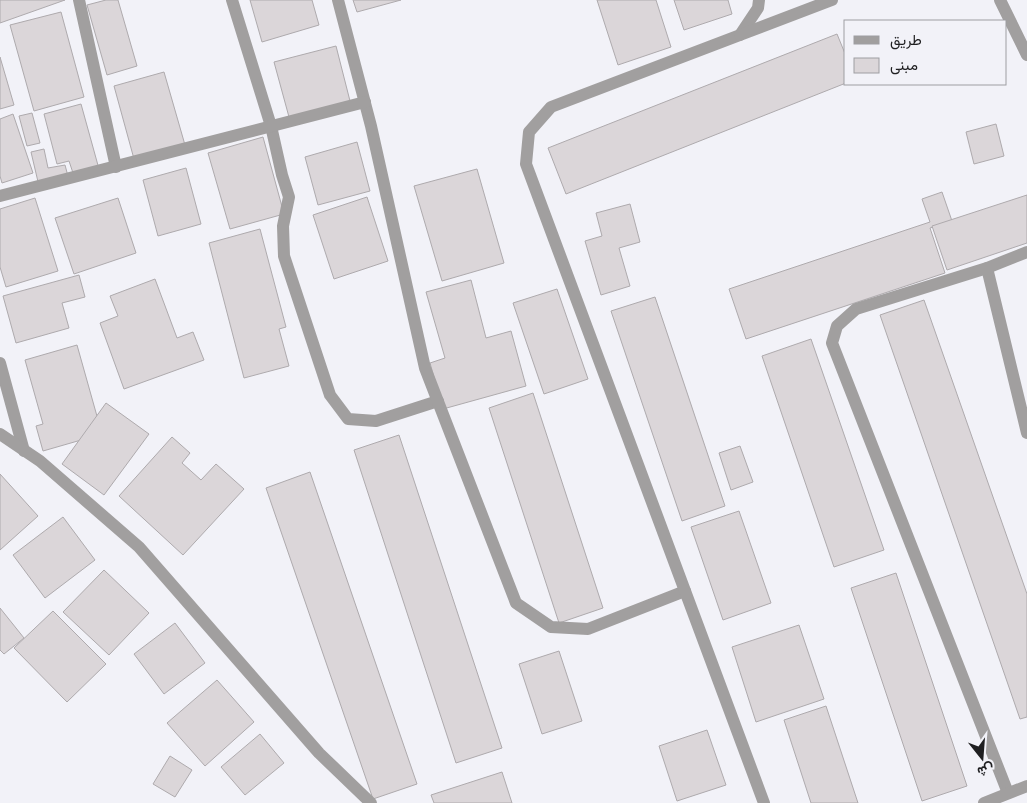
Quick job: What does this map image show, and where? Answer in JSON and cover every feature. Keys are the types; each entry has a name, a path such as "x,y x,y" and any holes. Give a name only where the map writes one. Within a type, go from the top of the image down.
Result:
{"street":[{"path":"79,0 116,167"},
{"path":"232,0 271,126 289,197 283,226 284,256 330,395 348,419 376,421 438,401"},
{"path":"338,0 365,102 425,368 516,603 550,627 588,629 685,591"},
{"path":"740,35 758,8 759,0"},
{"path":"764,803 526,164 529,132 551,107 832,0"},
{"path":"1000,0 1027,55"},
{"path":"0,196 365,102"},
{"path":"1008,793 832,342 837,326 856,310 987,268 1027,252"},
{"path":"987,268 1027,433"},
{"path":"0,363 24,451"},
{"path":"0,434 40,461 140,548 318,753 371,803"},
{"path":"984,803 1027,786"}],"building":[{"path":"0,0 65,0 0,23"},
{"path":"106,0 118,0 137,66 107,75 87,5"},
{"path":"250,0 312,0 319,25 262,42"},
{"path":"353,0 401,0 357,12"},
{"path":"597,0 656,0 671,47 618,65"},
{"path":"674,0 728,0 732,14 684,30"},
{"path":"61,12 84,97 34,111 10,25"},
{"path":"837,34 844,51 844,84 566,194 548,148"},
{"path":"336,46 350,101 289,117 274,62"},
{"path":"0,57 14,105 0,109"},
{"path":"164,72 185,145 134,159 114,86"},
{"path":"81,104 99,169 74,176 69,161 57,164 44,114"},
{"path":"32,113 40,143 27,146 19,116"},
{"path":"13,114 33,173 2,183 0,176 0,119"},
{"path":"996,124 1004,156 974,164 966,132"},
{"path":"263,137 284,214 230,229 208,153"},
{"path":"357,142 370,191 318,205 305,157"},
{"path":"44,149 48,168 65,165 69,180 39,186 31,152"},
{"path":"186,168 201,224 158,236 143,180"},
{"path":"477,169 504,263 442,281 414,186"},
{"path":"942,192 952,221 930,228 945,273 746,339 729,289 930,222 922,199"},
{"path":"1027,195 1027,243 947,270 932,226"},
{"path":"367,197 388,261 334,279 313,215"},
{"path":"35,198 58,271 6,287 0,267 0,209"},
{"path":"118,198 136,253 74,274 55,218"},
{"path":"630,204 640,242 619,248 630,286 601,295 585,241 602,236 596,213"},
{"path":"260,229 286,327 279,329 289,366 244,378 209,243"},
{"path":"79,275 85,297 62,303 69,328 16,343 3,296"},
{"path":"155,279 177,338 193,332 204,360 124,389 100,323 118,316 110,296"},
{"path":"471,280 486,338 511,331 526,386 443,409 430,363 445,358 426,292"},
{"path":"557,289 588,379 544,394 513,303"},
{"path":"655,297 725,506 682,521 611,311"},
{"path":"924,300 1027,594 1027,717 1020,719 880,315"},
{"path":"811,339 884,550 834,567 762,356"},
{"path":"77,345 102,434 43,451 36,426 43,424 25,360"},
{"path":"533,393 603,608 559,623 489,408"},
{"path":"106,403 149,434 104,495 62,464"},
{"path":"399,435 502,748 456,763 354,450"},
{"path":"172,437 190,453 182,463 201,480 216,464 244,489 183,555 119,496"},
{"path":"740,446 753,482 731,490 719,453"},
{"path":"310,472 417,784 373,799 266,488"},
{"path":"0,474 38,516 0,550"},
{"path":"739,511 771,603 723,620 691,527"},
{"path":"63,517 95,560 45,598 13,555"},
{"path":"104,570 149,613 109,655 63,612"},
{"path":"896,573 967,786 922,801 851,588"},
{"path":"0,608 24,638 4,654 0,650"},
{"path":"53,611 106,664 67,702 14,648"},
{"path":"175,623 205,663 164,694 134,654"},
{"path":"799,625 824,699 756,722 732,647"},
{"path":"559,651 582,721 542,734 519,664"},
{"path":"217,680 254,722 205,766 167,723"},
{"path":"826,706 858,803 811,803 784,720"},
{"path":"707,730 726,785 677,801 659,746"},
{"path":"260,734 284,763 245,795 221,767"},
{"path":"170,756 192,770 175,797 153,784"},
{"path":"502,772 512,803 434,803 431,795"}]}
